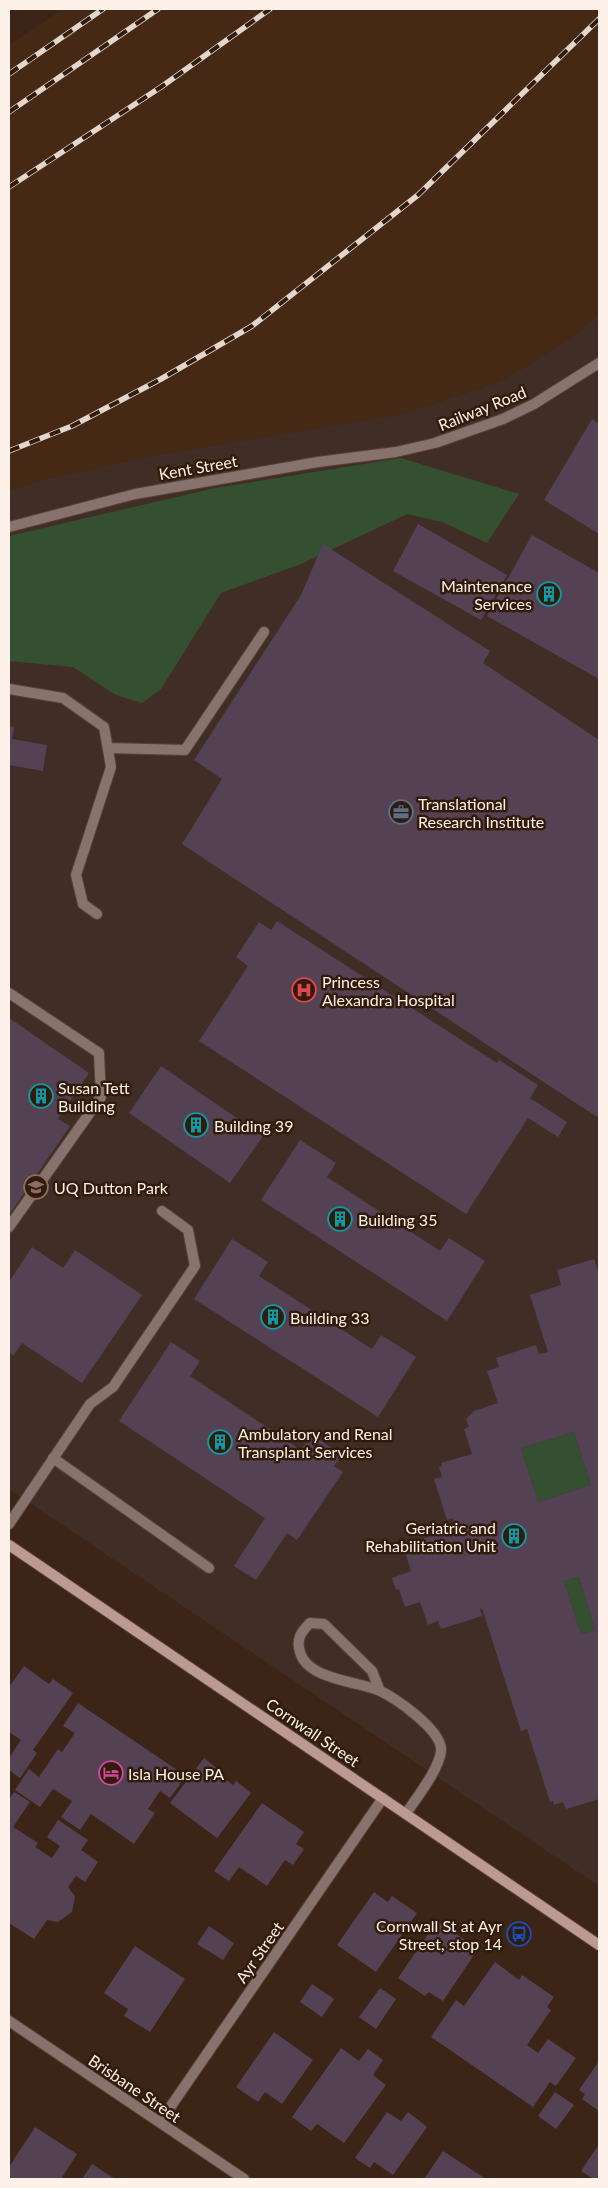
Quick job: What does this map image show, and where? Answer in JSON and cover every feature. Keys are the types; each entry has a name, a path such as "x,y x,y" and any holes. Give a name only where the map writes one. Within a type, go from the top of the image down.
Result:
{"main road":[{"name":"Cornwall Street","path":"9,1545 599,1945"}],"street":[{"name":"Railway Road","path":"396,452 435,443 503,419 534,404 599,363"},
{"name":"Kent Street","path":"9,527 135,494 318,462 396,452"},
{"path":"108,748 185,750 264,632"},
{"path":"9,689 63,698 104,727 111,767 76,875 83,904 97,914"},
{"path":"9,993 99,1053 101,1096 9,1226"},
{"path":"9,1524 90,1404 113,1387 195,1266 188,1230 162,1211"},
{"path":"54,1458 208,1568"},
{"path":"380,1691 372,1671 324,1624 310,1623 300,1633 298,1647 302,1662 313,1671 380,1691 423,1720 433,1730 441,1750 439,1760 406,1814"},
{"name":"Ayr Street","path":"160,2122 383,1798"},
{"name":"Brisbane Street","path":"9,2021 244,2179"}],"shaded area":[{"path":"63,9 599,9 599,315 567,341 502,381 402,414 152,456 43,480 9,490 9,45"},
{"name":"Princess Alexandra Hospital","path":"599,315 599,1886 9,1489 9,490 43,480 152,456 402,414 502,381 567,341"}],"green space":[{"path":"401,458 519,494 487,543 442,522 407,514 301,564 221,593 161,689 142,703 116,695 73,667 9,661 9,536 215,488"},
{"path":"574,1432 591,1485 538,1502 521,1448"},
{"path":"579,1577 595,1630 581,1634 564,1581"}],"building":[{"path":"592,419 599,424 599,534 544,500"},
{"path":"418,524 507,575 481,620 393,571"},
{"name":"Maintenance Services","path":"532,535 599,573 599,679 487,616"},
{"name":"Translational Research Institute","path":"323,544 490,651 483,663 599,740 599,1114 597,1117 182,844 222,779 194,760 301,595"},
{"path":"9,726 14,727 12,739 47,745 43,771 9,765"},
{"path":"277,921 497,1063 499,1060 538,1085 530,1098 567,1122 558,1137 528,1118 466,1214 199,1041 248,966 236,957 259,922 271,930"},
{"name":"Susan Tett Building","path":"9,1018 89,1073 58,1119 70,1126 9,1215"},
{"name":"Building 39","path":"161,1066 263,1136 230,1183 129,1113"},
{"name":"Building 35","path":"300,1140 336,1163 327,1177 440,1251 449,1238 485,1261 447,1321 261,1200"},
{"name":"Building 33","path":"232,1239 268,1262 259,1276 372,1349 381,1335 416,1357 378,1417 194,1299"},
{"path":"32,1247 63,1268 75,1250 142,1295 82,1383 22,1343 13,1356 9,1352 9,1282"},
{"name":"Geriatric and Rehabilitation Unit","path":"594,1259 599,1274 599,1799 566,1809 563,1802 554,1805 553,1801 550,1802 527,1729 521,1731 482,1608 480,1609 482,1616 441,1629 438,1621 428,1625 420,1602 405,1607 399,1589 396,1590 392,1578 411,1571 403,1545 457,1528 453,1518 447,1520 434,1479 442,1477 439,1467 442,1466 441,1463 472,1454 464,1429 469,1427 466,1419 474,1411 498,1403 487,1371 499,1367 496,1358 536,1345 539,1354 548,1352 530,1295 561,1285 557,1270","holes":["574,1432 591,1485 538,1502 521,1448","579,1577 595,1630 581,1634 564,1581"]},
{"name":"Ambulatory and Renal Transplant Services","path":"171,1342 200,1361 190,1376 301,1450 312,1435 342,1455 334,1466 343,1472 297,1540 287,1533 256,1580 234,1566 265,1518 119,1421"},
{"path":"24,1666 49,1684 53,1679 73,1693 33,1750 37,1753 20,1778 9,1770 9,1758 21,1740 9,1732 9,1687"},
{"name":"Isla House PA","path":"78,1703 186,1776 170,1798 160,1791 148,1809 155,1813 134,1844 91,1814 80,1830 61,1817 72,1801 53,1789 40,1807 15,1790 29,1769 39,1777 58,1749 62,1752 75,1733 63,1726"},
{"path":"204,1758 223,1773 221,1776 233,1785 236,1781 251,1793 217,1838 170,1803"},
{"path":"14,1792 30,1802 13,1827 38,1843 35,1847 52,1858 60,1846 47,1837 58,1820 88,1840 81,1850 98,1862 85,1882 76,1876 68,1887 75,1896 72,1912 58,1922 47,1920 34,1939 9,1923 9,1799"},
{"path":"262,1803 304,1832 296,1844 304,1849 293,1865 285,1860 267,1886 239,1867 229,1881 214,1871"},
{"path":"374,1892 388,1902 392,1896 417,1913 376,1972 337,1945"},
{"path":"437,1921 478,1949 443,2001 429,1992 425,1996 398,1978"},
{"path":"209,1926 234,1943 223,1960 197,1944"},
{"path":"135,1946 185,1979 150,2032 124,2016 128,2009 104,1993"},
{"path":"495,1962 519,1980 522,1975 554,1997 547,2007 551,2010 527,2045 538,2053 548,2039 576,2058 556,2086 550,2082 533,2107 431,2037 456,2000 464,2006"},
{"path":"312,1984 334,1999 322,2017 300,2002"},
{"path":"380,1988 396,1999 376,2029 359,2017"},
{"path":"274,2032 313,2060 282,2104 265,2092 258,2102 236,2087"},
{"path":"341,2048 359,2061 368,2049 383,2060 373,2075 386,2085 344,2143 317,2124 311,2131 292,2117"},
{"path":"599,2061 599,2111 582,2099 585,2094 579,2090"},
{"path":"555,2092 574,2105 556,2129 538,2116"},
{"path":"387,2112 401,2121 408,2112 427,2127 393,2175 374,2162 370,2168 355,2158"},
{"path":"35,2127 77,2154 61,2179 9,2179 9,2167"},
{"path":"599,2144 599,2179 593,2179 581,2171"},
{"path":"443,2151 483,2177 482,2179 424,2179"},
{"path":"92,2164 115,2179 82,2179"}],"railway":[{"path":"9,74 103,9"},
{"path":"9,112 158,9"},
{"path":"9,187 161,87 270,9"},
{"path":"9,451 72,426 161,379 252,326 418,195 599,19"}],"place":[{"name":"Maintenance Services","path":"549,594"},
{"name":"Translational Research Institute","path":"401,812"},
{"name":"Princess Alexandra Hospital","path":"304,990"},
{"name":"Susan Tett Building","path":"41,1096"},
{"name":"Building 39","path":"196,1125"},
{"name":"UQ Dutton Park","path":"36,1187"},
{"name":"Building 35","path":"340,1219"},
{"name":"Building 33","path":"273,1317"},
{"name":"Ambulatory and Renal Transplant Services","path":"220,1442"},
{"name":"Geriatric and Rehabilitation Unit","path":"514,1536"},
{"name":"Isla House PA","path":"111,1773"},
{"name":"Cornwall St at Ayr Street, stop 14","path":"519,1934"}]}
